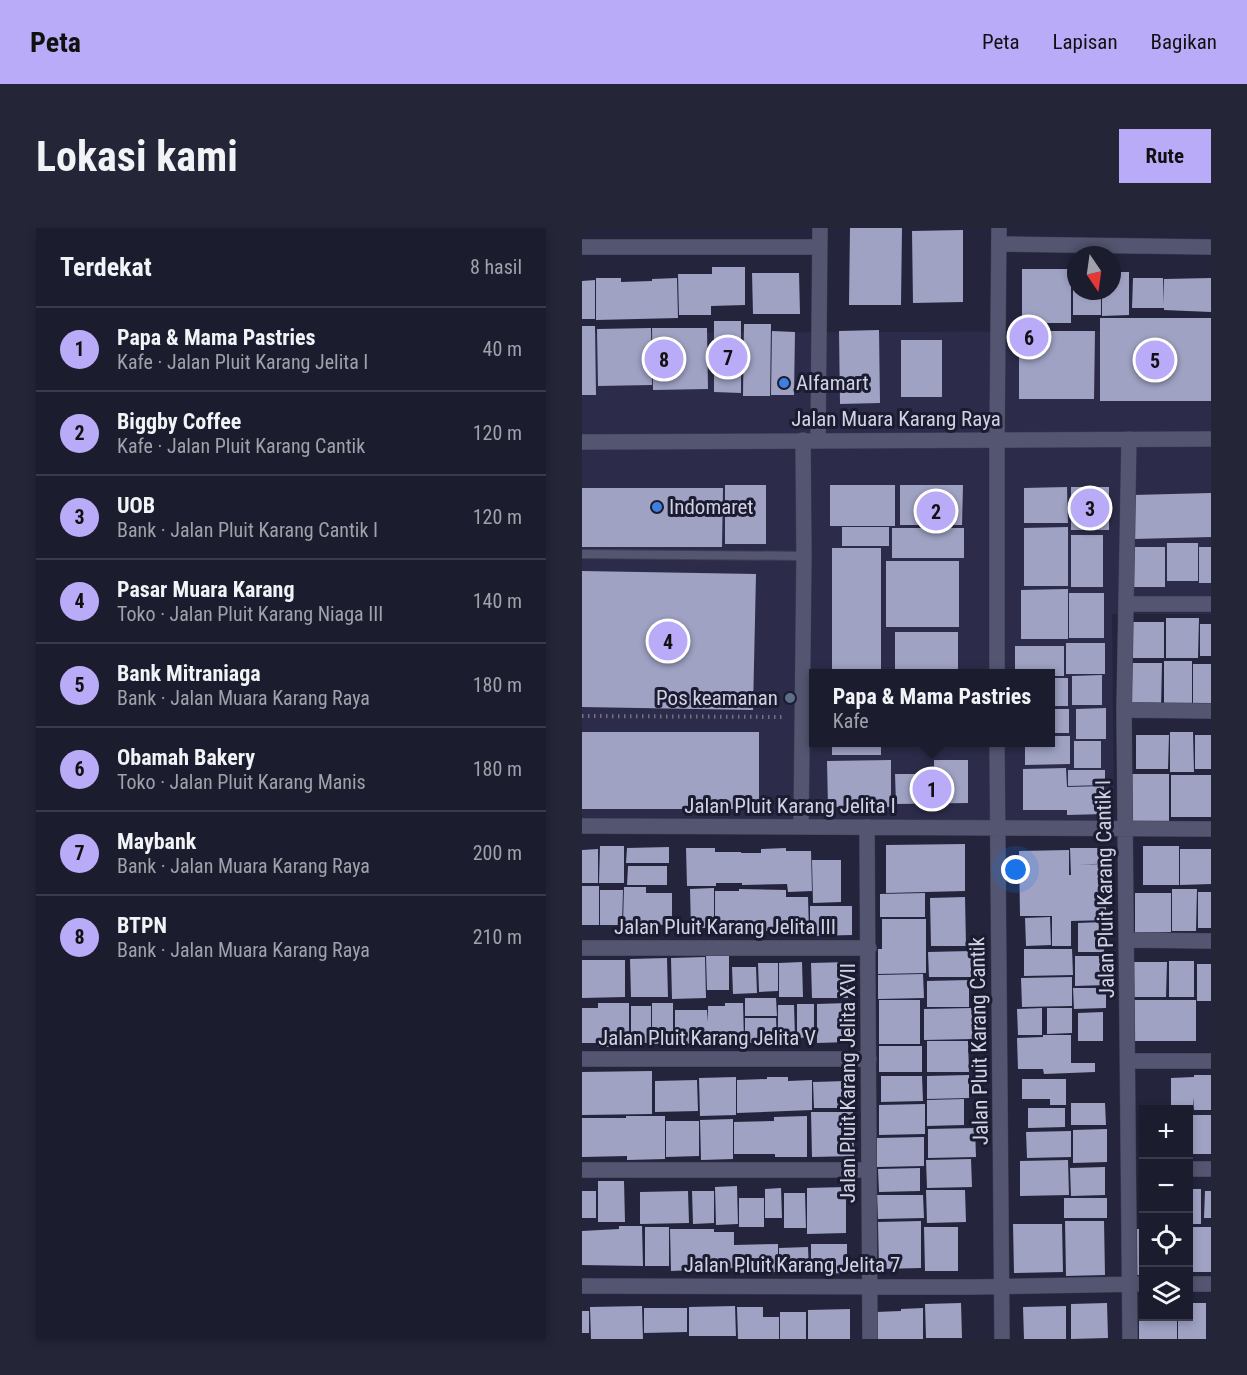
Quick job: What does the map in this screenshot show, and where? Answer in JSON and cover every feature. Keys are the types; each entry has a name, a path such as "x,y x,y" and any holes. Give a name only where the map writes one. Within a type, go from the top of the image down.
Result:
{"street":[{"path":"818,440 820,228"},
{"path":"997,669 999,236 1211,247"},
{"path":"582,247 820,247"},
{"name":"Jalan Pluit Karang Cantik I","path":"1129,439 1125,710 1128,1061 1136,1169 1137,1284 1130,1339"},
{"name":"Jalan Muara Karang Raya","path":"582,442 1211,439"},
{"path":"801,826 804,556 802,440"},
{"path":"1126,604 1211,604"},
{"path":"1125,710 1211,711"},
{"name":"Jalan Pluit Karang Cantik","path":"997,747 1002,1339"},
{"name":"Jalan Pluit Karang Jelita I","path":"582,826 1211,829"},
{"name":"Jalan Pluit Karang Jelita XVII","path":"867,827 870,1339"},
{"path":"1127,940 1211,941"},
{"name":"Jalan Pluit Karang Jelita III","path":"582,948 869,948"},
{"name":"Jalan Pluit Karang Jelita V","path":"582,1059 869,1059"},
{"path":"1128,1061 1211,1060"},
{"path":"1193,1169 1211,1169"},
{"path":"582,1170 869,1170"},
{"name":"Jalan Pluit Karang Jelita 7","path":"582,1286 1137,1284"},
{"path":"1193,1284 1211,1284"}],"lane":[{"path":"582,555 804,556"}],"path":[{"path":"582,716 801,717"}],"shaded area":[{"path":"1211,331 1211,614 1112,614 1114,821 582,825 582,333"}],"building":[{"path":"850,228 902,228 901,305 849,305"},
{"path":"963,230 963,302 913,303 912,231"},
{"path":"712,267 745,267 745,305 711,306 711,315 679,315 678,274 712,274"},
{"path":"1022,269 1067,269 1067,300 1071,300 1071,323 1022,323"},
{"path":"1121,272 1129,272 1129,315 1102,316 1102,300 1121,300"},
{"path":"752,273 799,273 800,314 753,314"},
{"path":"596,278 621,278 621,282 677,278 678,318 596,320"},
{"path":"1133,278 1163,278 1164,305 1164,279 1211,278 1211,312 1132,308"},
{"path":"595,280 595,319 582,319 582,281"},
{"path":"1073,300 1101,300 1101,315 1073,315"},
{"path":"1100,318 1211,318 1211,401 1100,401"},
{"path":"714,321 741,321 741,393 714,392"},
{"path":"744,324 771,324 770,396 743,396"},
{"path":"582,326 595,326 596,395 582,395"},
{"path":"651,328 652,385 598,386 597,329"},
{"path":"652,328 707,328 708,389 653,390"},
{"path":"879,330 880,403 840,404 839,331"},
{"path":"772,331 795,332 794,395 771,395"},
{"path":"1019,331 1095,331 1094,399 1019,399"},
{"path":"901,340 942,340 942,397 901,397"},
{"path":"725,485 766,485 766,544 725,544"},
{"path":"830,485 895,485 895,526 830,526"},
{"path":"900,485 963,485 962,525 900,525"},
{"path":"1067,487 1068,523 1024,523 1024,488"},
{"path":"1071,487 1109,487 1109,530 1071,530"},
{"path":"582,488 723,488 722,547 582,547"},
{"path":"1211,493 1211,537 1134,539 1133,495"},
{"path":"842,527 889,527 889,546 842,546"},
{"path":"1068,527 1068,586 1024,586 1024,528"},
{"path":"892,528 964,528 964,558 892,558"},
{"path":"1071,535 1103,535 1103,587 1071,587"},
{"path":"1167,543 1198,543 1198,581 1167,581"},
{"path":"1131,547 1165,547 1165,587 1131,587"},
{"path":"1199,547 1211,547 1211,583 1199,583"},
{"path":"832,548 881,548 881,669 832,669"},
{"path":"886,561 959,561 959,627 886,627"},
{"path":"582,571 756,574 753,710 582,707"},
{"path":"1068,589 1068,639 1021,639 1021,590"},
{"path":"1069,593 1104,593 1104,638 1069,638"},
{"path":"1166,618 1199,618 1198,658 1166,658"},
{"path":"1127,622 1164,622 1164,658 1127,658"},
{"path":"1200,624 1211,624 1211,656 1200,656"},
{"path":"895,632 958,632 958,669 895,669"},
{"path":"1066,643 1105,643 1105,674 1066,674"},
{"path":"1015,646 1064,646 1064,676 1055,676 1055,669 1015,669"},
{"path":"1164,661 1192,661 1192,703 1164,703"},
{"path":"1126,663 1162,663 1161,708 1127,708"},
{"path":"1193,664 1211,664 1211,704 1193,704"},
{"path":"1102,675 1102,705 1072,705 1072,676"},
{"path":"1055,678 1068,678 1068,706 1055,706"},
{"path":"1106,708 1106,739 1076,739 1076,709"},
{"path":"1055,709 1069,709 1069,733 1055,733"},
{"path":"582,732 759,732 759,809 582,809"},
{"path":"1170,732 1193,732 1194,772 1170,772"},
{"path":"1136,735 1169,735 1168,769 1136,769"},
{"path":"1195,735 1211,735 1211,769 1195,769"},
{"path":"1055,736 1070,736 1070,764 1025,765 1025,747 1055,747"},
{"path":"1074,741 1101,741 1101,768 1074,768"},
{"path":"832,747 881,747 881,755 832,755"},
{"path":"891,760 891,807 828,807 827,761"},
{"path":"934,760 968,760 968,803 896,804 895,774 934,774"},
{"path":"1066,768 1067,787 1104,786 1104,814 1067,815 1067,810 1023,810 1023,769"},
{"path":"1068,770 1105,770 1105,785 1068,786"},
{"path":"1127,774 1169,774 1169,823 1127,823"},
{"path":"1171,775 1211,775 1211,817 1171,817"},
{"path":"965,844 965,891 886,893 886,845"},
{"path":"600,846 624,846 624,883 599,883"},
{"path":"1143,846 1179,846 1179,885 1143,885"},
{"path":"669,847 669,863 626,863 627,848"},
{"path":"686,848 715,848 715,852 741,853 761,853 761,849 786,848 786,851 811,851 812,891 788,892 787,884 716,883 716,886 687,886"},
{"path":"1070,848 1108,848 1109,863 1079,865 1101,864 1101,875 1112,875 1113,891 1106,891 1106,920 1071,921 1071,946 1052,946 1052,916 1020,916 1019,851 1069,850 1069,875 1071,875"},
{"path":"598,849 598,883 582,883 582,850"},
{"path":"1180,849 1211,849 1211,884 1180,885"},
{"path":"812,860 841,860 841,902 813,903"},
{"path":"628,866 667,866 667,885 627,885"},
{"path":"582,886 599,886 599,925 582,925"},
{"path":"624,887 646,887 646,893 672,893 672,925 623,924"},
{"path":"714,888 714,928 691,928 690,889"},
{"path":"739,889 786,890 786,897 808,897 809,930 763,931 763,926 715,927 715,891 739,891"},
{"path":"1172,889 1197,889 1196,931 1172,931"},
{"path":"600,890 623,890 622,925 600,925"},
{"path":"1198,892 1211,892 1211,928 1198,928"},
{"path":"925,893 925,917 880,917 880,894"},
{"path":"1135,893 1171,893 1171,932 1135,933"},
{"path":"965,897 966,946 931,946 930,898"},
{"path":"810,906 852,906 852,935 810,936"},
{"path":"1050,917 1051,945 1026,946 1025,918"},
{"path":"882,919 926,919 926,973 878,974 878,949 882,949"},
{"path":"1104,922 1104,952 1078,952 1078,923"},
{"path":"1024,949 1072,949 1073,975 1024,976"},
{"path":"971,951 971,977 929,977 928,952"},
{"path":"706,956 729,956 729,990 707,990"},
{"path":"1075,956 1106,956 1106,985 1075,986"},
{"path":"705,957 706,998 672,999 671,958"},
{"path":"667,958 668,997 631,997 630,959"},
{"path":"582,960 625,960 625,997 582,998"},
{"path":"1169,961 1194,961 1194,997 1169,997"},
{"path":"802,962 803,997 779,997 779,963"},
{"path":"848,962 848,998 812,998 811,963"},
{"path":"1134,962 1167,962 1166,997 1134,997"},
{"path":"758,963 778,963 778,991 759,992"},
{"path":"1197,964 1211,964 1211,1001 1197,1001"},
{"path":"732,967 756,967 757,993 733,994"},
{"path":"923,974 924,998 878,999 878,975"},
{"path":"1072,977 1072,1006 1022,1007 1021,978"},
{"path":"969,980 969,1007 927,1007 927,981"},
{"path":"1073,988 1106,988 1106,1008 1074,1009"},
{"path":"745,998 776,998 777,1016 745,1016"},
{"path":"879,1000 920,1000 920,1044 879,1044"},
{"path":"1134,1000 1196,1000 1196,1041 1135,1041"},
{"path":"598,1003 629,1003 629,1047 598,1047 598,1043 582,1043 582,1008 598,1008"},
{"path":"652,1003 673,1003 673,1043 652,1044"},
{"path":"725,1003 743,1003 744,1041 675,1044 675,1010 707,1010 708,1022 708,1006 725,1006"},
{"path":"848,1003 848,1042 817,1043 817,1004"},
{"path":"797,1004 814,1004 814,1037 797,1038"},
{"path":"778,1005 794,1005 795,1037 778,1037"},
{"path":"631,1006 651,1006 651,1043 631,1043"},
{"path":"972,1008 973,1039 924,1040 924,1009"},
{"path":"1042,1008 1042,1035 1018,1035 1017,1009"},
{"path":"1047,1008 1072,1008 1072,1033 1047,1034"},
{"path":"1103,1012 1103,1041 1078,1041 1078,1013"},
{"path":"745,1018 776,1018 777,1042 745,1043"},
{"path":"1043,1035 1071,1035 1071,1063 1095,1063 1095,1072 1044,1074 1043,1069 1018,1069 1017,1038 1043,1037"},
{"path":"927,1041 968,1041 969,1072 927,1072"},
{"path":"879,1046 922,1046 922,1072 879,1072"},
{"path":"652,1071 652,1114 582,1115 582,1072"},
{"path":"969,1075 969,1098 927,1099 927,1076"},
{"path":"1194,1075 1211,1075 1211,1110 1194,1110 1193,1097 1193,1105 1171,1105 1171,1078 1194,1077"},
{"path":"881,1076 922,1076 923,1101 881,1102"},
{"path":"736,1077 736,1115 700,1116 699,1078"},
{"path":"767,1077 788,1077 788,1081 812,1080 812,1110 737,1113 737,1080 767,1079"},
{"path":"1022,1079 1066,1079 1066,1105 1050,1105 1050,1099 1022,1099"},
{"path":"697,1080 698,1111 655,1112 655,1081"},
{"path":"846,1081 846,1108 814,1108 813,1082"},
{"path":"964,1099 964,1125 927,1126 927,1100"},
{"path":"1071,1103 1105,1103 1106,1125 1071,1125"},
{"path":"925,1104 925,1134 879,1135 879,1105"},
{"path":"1028,1108 1065,1108 1065,1127 1028,1128"},
{"path":"811,1112 853,1112 854,1156 812,1157"},
{"path":"1193,1115 1211,1115 1211,1154 1193,1154"},
{"path":"626,1116 665,1116 665,1159 627,1160 627,1156 582,1157 582,1118 626,1118"},
{"path":"807,1116 807,1157 734,1154 734,1122 774,1121 774,1117"},
{"path":"733,1119 733,1159 701,1160 700,1120"},
{"path":"666,1121 699,1121 699,1156 666,1157"},
{"path":"975,1128 976,1157 928,1158 928,1129"},
{"path":"1107,1129 1107,1162 1073,1163 1073,1130"},
{"path":"1071,1131 1071,1157 1027,1158 1026,1132"},
{"path":"924,1137 924,1166 877,1167 877,1138"},
{"path":"971,1159 972,1187 927,1188 926,1160"},
{"path":"1068,1160 1069,1195 1020,1196 1020,1161"},
{"path":"1105,1167 1105,1195 1071,1196 1070,1168"},
{"path":"920,1168 920,1191 879,1192 878,1169"},
{"path":"598,1181 624,1181 625,1222 598,1222"},
{"path":"737,1186 738,1224 716,1225 715,1187"},
{"path":"846,1187 846,1233 807,1234 807,1188"},
{"path":"781,1188 782,1218 765,1218 765,1189"},
{"path":"1193,1189 1201,1189 1201,1224 1193,1224"},
{"path":"926,1190 965,1190 966,1222 927,1223"},
{"path":"582,1191 596,1191 596,1218 582,1218"},
{"path":"688,1191 689,1223 640,1224 640,1192"},
{"path":"692,1191 714,1191 714,1223 693,1224"},
{"path":"1205,1191 1211,1191 1211,1218 1204,1218"},
{"path":"784,1193 805,1193 806,1228 784,1228"},
{"path":"877,1195 923,1195 924,1218 878,1219"},
{"path":"739,1198 764,1198 764,1227 739,1227"},
{"path":"1064,1198 1107,1198 1107,1218 1064,1218"},
{"path":"921,1221 921,1268 879,1269 878,1222"},
{"path":"1065,1221 1104,1221 1105,1275 1066,1276"},
{"path":"1013,1224 1062,1224 1063,1272 1014,1273"},
{"path":"619,1226 642,1226 643,1266 582,1265 582,1231 619,1229"},
{"path":"645,1227 669,1227 669,1266 645,1266"},
{"path":"924,1227 958,1227 958,1271 925,1271"},
{"path":"1193,1227 1211,1227 1211,1272 1193,1272"},
{"path":"670,1229 714,1229 714,1232 734,1232 734,1245 778,1244 778,1272 735,1273 735,1268 671,1271"},
{"path":"1131,1229 1139,1229 1139,1275 1131,1275"},
{"path":"811,1244 847,1244 847,1273 811,1274"},
{"path":"808,1247 809,1272 779,1273 779,1248"},
{"path":"961,1303 962,1338 926,1338 925,1304"},
{"path":"1107,1303 1108,1338 1071,1339 1071,1304"},
{"path":"1193,1303 1206,1303 1206,1339 1178,1339 1178,1321 1193,1321"},
{"path":"642,1306 643,1339 591,1339 590,1307"},
{"path":"735,1306 736,1336 689,1336 689,1307"},
{"path":"1066,1306 1066,1339 1024,1339 1023,1307"},
{"path":"737,1307 763,1307 763,1317 779,1317 779,1339 738,1339"},
{"path":"644,1308 687,1308 687,1332 644,1333"},
{"path":"923,1308 923,1339 877,1339 876,1312"},
{"path":"850,1309 850,1339 808,1339 808,1310"},
{"path":"582,1311 589,1311 589,1333 582,1333"},
{"path":"780,1312 806,1312 806,1339 780,1339"},
{"path":"1139,1321 1177,1321 1177,1339 1139,1339"}],"place":[{"name":"Obamah Bakery","path":"1029,337"},
{"name":"Maybank","path":"728,357"},
{"name":"BTPN","path":"664,359"},
{"name":"Bank Mitraniaga","path":"1155,360"},
{"name":"Alfamart","path":"784,383"},
{"name":"Indomaret","path":"657,507"},
{"name":"UOB","path":"1090,508"},
{"name":"Biggby Coffee","path":"936,511"},
{"name":"Pasar Muara Karang","path":"668,641"},
{"name":"Pos keamanan","path":"790,698"},
{"name":"Papa & Mama Pastries","path":"932,789"}]}
